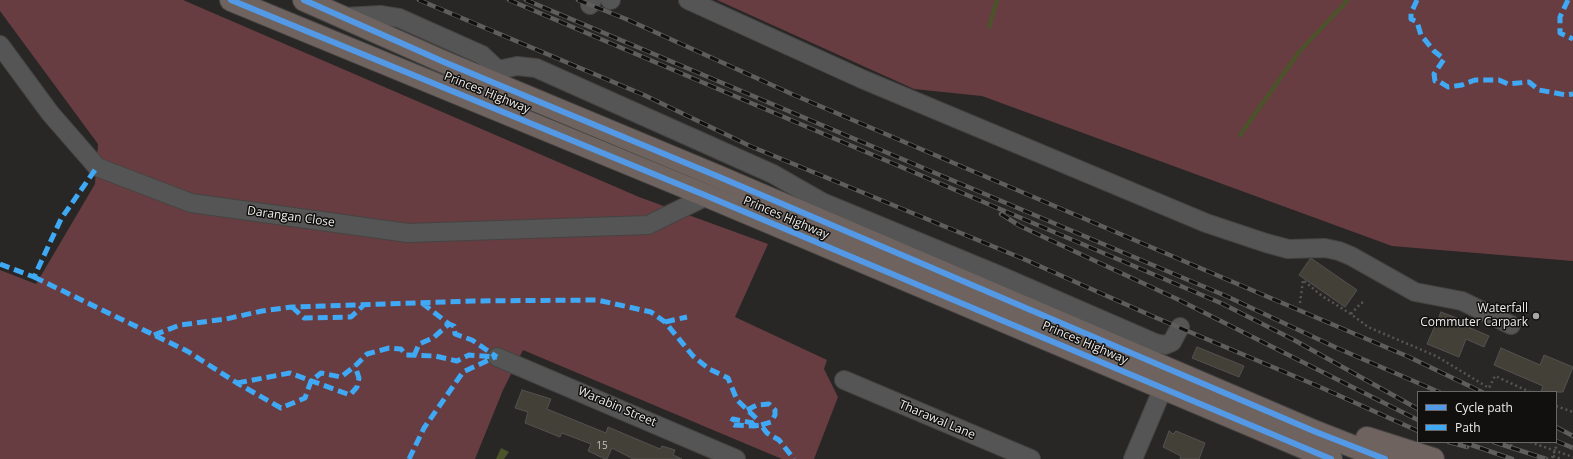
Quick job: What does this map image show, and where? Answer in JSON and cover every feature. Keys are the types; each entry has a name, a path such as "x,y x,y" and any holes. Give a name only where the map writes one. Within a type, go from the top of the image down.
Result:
{"highway":[{"name":"Princes Highway","path":"231,0 707,196 1331,459"},
{"name":"Princes Highway","path":"304,0 342,17 500,78 724,179 1230,396 1385,459"},
{"path":"1230,396 1432,459"}],"street":[{"path":"688,0 862,79 1206,223 1288,249 1325,248 1339,251 1351,256 1415,292 1462,301 1511,325"},
{"name":"Darangan Close","path":"0,45 50,113 97,167 191,203 408,233 648,225 707,196"},
{"path":"492,107 500,78 517,66 536,68 773,174 822,202 1001,276 1156,343 1165,345 1172,342 1180,327"},
{"name":"Warabin Street","path":"497,357 736,459"},
{"name":"Tharawal Lane","path":"844,380 1031,459"},
{"path":"1132,459 1163,388"}],"path":[{"path":"1300,303 1303,280 1322,296 1351,314 1368,327 1436,356 1489,388 1495,376 1528,391"},
{"path":"1351,314 1361,303 1366,302"},
{"path":"1557,406 1573,412"},
{"path":"1533,443 1573,457"},
{"path":"1557,445 1552,457 1562,459"}],"shaded area":[{"path":"0,0 183,0 639,197 768,244 735,317 827,360 824,369 838,397 814,459 782,459 523,350 503,390 475,459 0,459 0,270 36,284 95,184 98,144 0,11"},
{"path":"717,0 1573,0 1573,261 1392,246 982,96 914,89"},
{"path":"501,448 509,452 504,459 496,459"}],"building":[{"path":"1310,259 1357,290 1345,307 1299,275"},
{"path":"1441,312 1462,320 1461,324 1489,336 1484,347 1466,339 1459,357 1427,344"},
{"path":"1197,347 1244,366 1239,377 1192,358"},
{"path":"1501,348 1540,365 1544,355 1573,367 1563,392 1557,392 1541,391 1543,386 1494,365"},
{"path":"522,390 551,399 547,409 606,433 608,427 660,449 662,446 675,450 673,455 682,459 633,459 612,448 607,459 605,459 588,451 591,444 562,433 560,437 525,423 528,412 515,408"},
{"path":"1169,431 1173,434 1176,431 1205,443 1199,459 1180,459 1181,456 1163,447"}],"waterway":[{"path":"989,27 997,0"},
{"path":"1240,135 1299,52 1348,0"}],"railway":[{"path":"419,0 644,95 750,146 1026,260 1417,431"},
{"path":"509,0 1223,304 1294,340 1417,408"},
{"path":"526,0 1226,296 1337,348 1437,391"},
{"path":"578,0 626,19 794,95 1409,357 1480,391"},
{"path":"1001,214 1020,226 1177,299 1417,419"},
{"path":"1557,428 1573,436"},
{"path":"1557,441 1573,448"},
{"path":"1453,443 1467,447"},
{"path":"1466,443 1512,459"},
{"path":"1497,443 1546,459"}],"marked path":[{"path":"1417,0 1411,13 1411,19 1417,22 1421,35 1434,51 1444,59 1434,74 1435,81 1448,87 1462,85 1475,80 1499,80 1508,84 1529,82 1539,90 1566,95 1573,94"},
{"path":"1568,0 1560,17 1560,33 1573,39"},
{"path":"0,264 34,277 61,219 97,167"},
{"path":"34,277 187,351 237,383 281,408 305,398 311,381 321,373 341,377 367,354 389,348 401,349 406,355 435,356 457,361 469,355 497,357"},
{"path":"154,335 180,325 226,319 262,311 292,307 473,301 597,300 651,312 665,322 693,356 709,369 728,378 737,400 757,419 753,423 733,419 731,423 734,425 761,425 767,433 779,440 794,459"},
{"path":"422,303 449,324"},
{"path":"292,307 304,318 351,317 365,304"},
{"path":"665,322 687,317"},
{"path":"414,356 419,344 433,338 449,324 454,326 455,334 472,340 497,357"},
{"path":"409,459 424,428 463,372 495,357"},
{"path":"237,383 290,373 350,395 357,387 359,378 355,366"},
{"path":"747,410 757,405 769,404 775,410 775,415 771,422 761,425"}],"cycle path":[{"path":"231,0 707,196 1331,459"},
{"path":"304,0 444,62 717,176 1316,432 1385,459"}],"place":[{"name":"Waterfall Commuter Carpark","path":"1536,316"}]}
